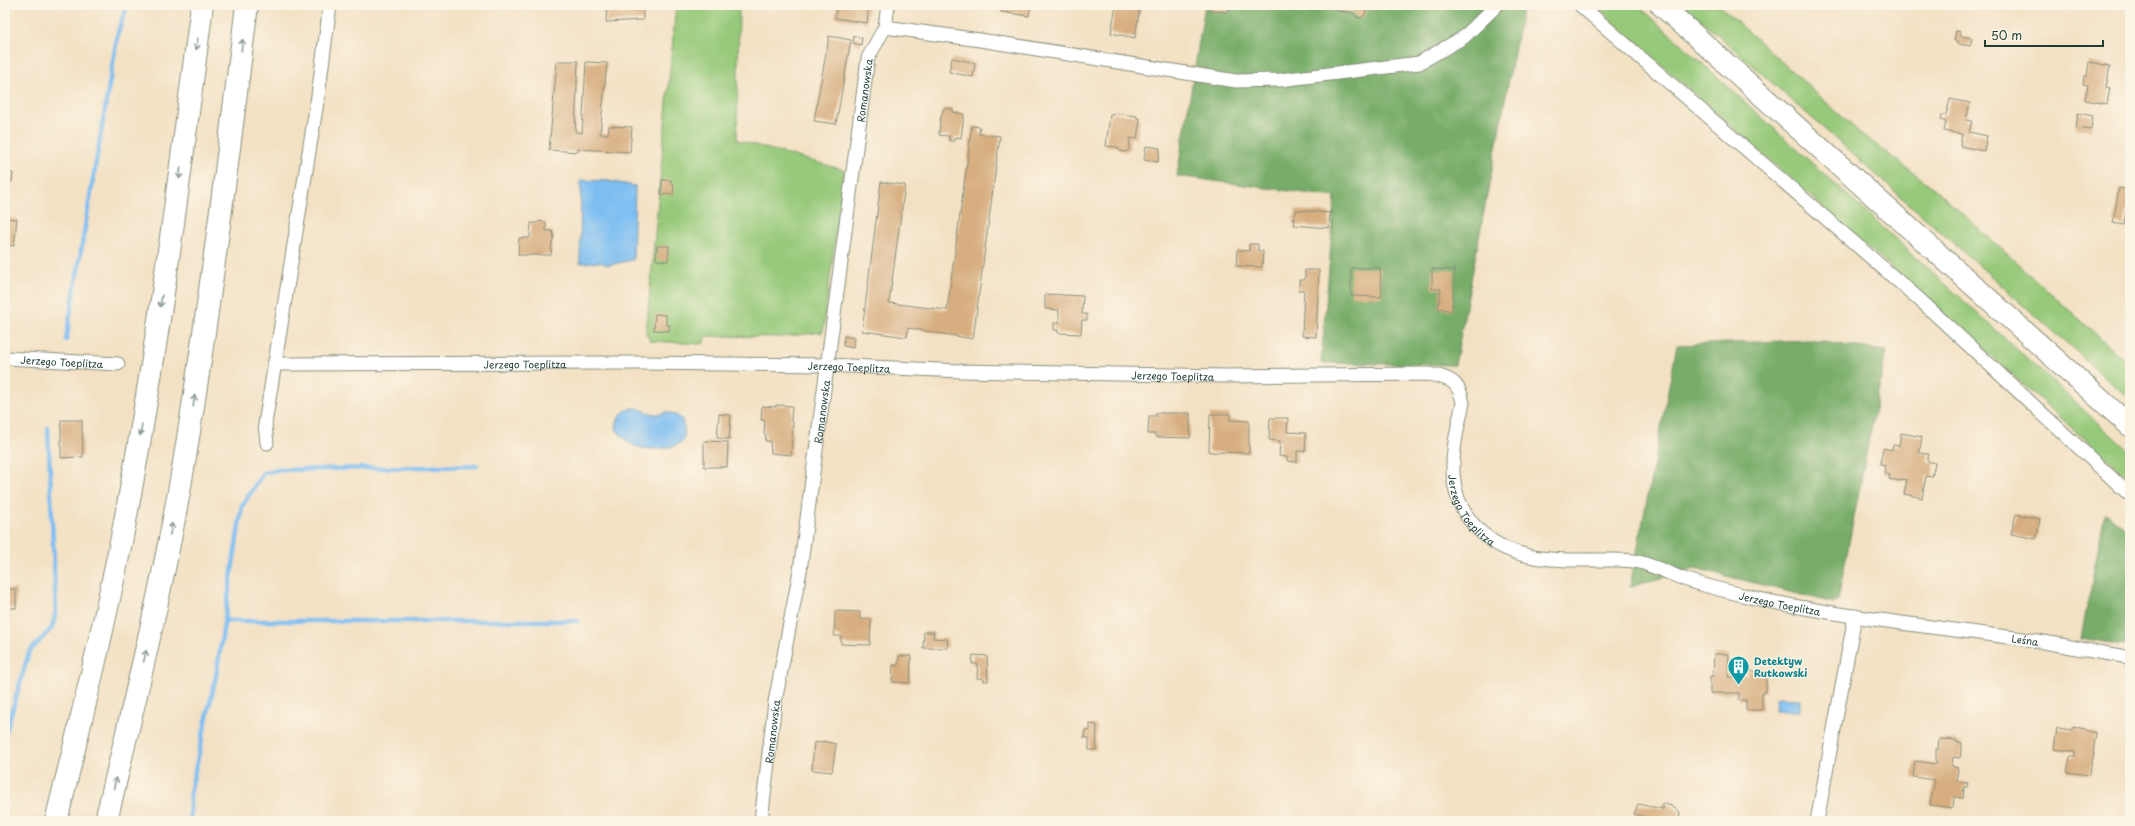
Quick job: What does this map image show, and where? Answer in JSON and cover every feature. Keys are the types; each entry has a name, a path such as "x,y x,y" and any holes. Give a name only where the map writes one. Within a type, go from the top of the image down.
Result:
{"highway":[{"path":"56,821 100,646 124,527 151,368 179,185 202,5"},
{"path":"106,821 155,611 188,440 212,273 247,5"}],"main road":[{"path":"1661,5 2130,426"}],"street":[{"path":"267,443 265,424 318,96 330,5"},
{"name":"Romanowska","path":"762,821 775,702 800,571 868,58 885,27 888,5"},
{"path":"885,27 980,40 1236,81 1280,80 1419,63 1464,37 1497,5"},
{"path":"1580,5 1920,300 2130,495"},
{"name":"Jerzego Toeplitza","path":"5,358 118,364"},
{"name":"Jerzego Toeplitza","path":"274,364 638,363 827,365 961,372 1226,376 1420,374 1441,377 1456,384 1462,403 1452,458 1453,480 1456,494 1464,512 1470,520 1485,536 1496,544 1506,549 1538,558 1638,561 1687,580 1758,598 1920,627"},
{"path":"1817,821 1855,616"},
{"name":"Leśna","path":"1920,627 2039,641 2130,657"}],"green space":[{"path":"676,5 739,5 737,140 844,170 823,332 782,337 707,336 703,344 650,341 646,333"},
{"path":"1205,5 1523,5 1455,365 1321,363 1335,197 1177,176"},
{"path":"1594,5 1638,5 2130,452 2130,479"},
{"path":"1684,5 1719,5 1860,133 1934,188 2130,365 2130,399"},
{"path":"1809,340 1886,351 1838,600 1834,603 1695,568 1630,587 1677,345"},
{"path":"2105,513 2130,532 2130,646 2081,638"}],"water":[{"path":"581,180 608,181 635,186 633,260 608,265 600,262 580,263"},
{"path":"632,408 641,409 653,414 661,414 666,412 674,414 682,419 685,431 684,438 676,445 662,448 646,449 632,445 616,429 622,413"},
{"path":"1776,698 1800,699 1800,711 1775,711"}],"building":[{"path":"837,5 869,5 867,23 835,18"},
{"path":"952,5 958,5 958,9 952,8"},
{"path":"1002,5 1031,5 1029,16 1001,12"},
{"path":"1116,5 1140,7 1135,38 1111,33"},
{"path":"1210,5 1230,5 1229,12 1210,11"},
{"path":"1243,5 1250,5 1249,9 1242,8"},
{"path":"1338,5 1367,5 1365,15 1361,18 1356,17 1354,13 1337,11"},
{"path":"607,9 643,10 643,20 606,22"},
{"path":"1956,31 1961,32 1960,36 1972,38 1970,46 1958,44 1958,41 1954,41"},
{"path":"829,36 851,40 836,124 814,121"},
{"path":"854,36 862,38 861,45 853,43"},
{"path":"952,58 975,63 973,77 949,72"},
{"path":"557,61 578,61 575,132 582,133 586,62 607,63 600,134 608,134 609,126 632,127 630,152 578,149 578,152 549,150"},
{"path":"2089,62 2110,66 2106,87 2110,88 2107,104 2085,100 2088,85 2083,84 2084,76 2087,76"},
{"path":"1950,99 1970,103 1966,120 1972,121 1969,132 1987,136 1984,151 1960,146 1962,134 1944,131 1946,122 1941,120 1942,115 1946,115"},
{"path":"944,108 953,109 953,112 964,114 961,138 955,137 954,141 949,141 949,136 939,135 940,120"},
{"path":"1113,113 1137,116 1137,118 1140,119 1137,139 1130,138 1129,150 1125,152 1120,151 1117,147 1106,146 1110,115 1113,115"},
{"path":"2078,113 2093,116 2091,130 2076,128"},
{"path":"972,126 980,127 979,134 1000,136 973,339 908,328 907,337 862,331 881,182 905,185 889,303 947,310"},
{"path":"1146,146 1160,148 1158,162 1144,160"},
{"path":"5,155 8,155 7,173 13,173 12,182 5,182"},
{"path":"662,180 671,180 671,184 674,184 673,195 661,194"},
{"path":"2119,188 2130,190 2130,211 2126,210 2124,225 2113,223"},
{"path":"1296,210 1330,213 1329,228 1294,225 1295,219 1292,219 1292,217 1295,217"},
{"path":"5,218 17,219 14,246 5,245"},
{"path":"540,221 546,223 546,231 552,231 554,237 551,255 518,255 519,238 530,238 531,223 537,223"},
{"path":"1249,244 1258,244 1258,251 1263,251 1262,267 1236,266 1237,250 1249,251"},
{"path":"657,246 669,246 668,261 656,260"},
{"path":"1351,268 1380,268 1382,297 1351,296"},
{"path":"1432,269 1455,270 1452,311 1438,308 1441,289 1432,289"},
{"path":"1305,270 1319,270 1316,337 1302,336 1304,290 1299,290 1299,280 1305,280"},
{"path":"1045,294 1083,296 1082,314 1087,314 1087,320 1082,320 1081,334 1058,333 1058,330 1054,330 1054,323 1059,323 1059,310 1045,309"},
{"path":"655,314 666,315 666,325 670,325 669,331 654,330"},
{"path":"844,336 854,338 853,348 843,346"},
{"path":"776,405 792,406 791,421 793,422 791,455 771,453 770,441 765,441 765,420 761,420 762,406 776,407"},
{"path":"1156,413 1190,413 1190,438 1156,437 1156,434 1148,434 1149,416 1156,416"},
{"path":"719,414 731,415 729,439 717,438"},
{"path":"1210,414 1230,414 1230,420 1249,421 1249,453 1209,452"},
{"path":"1270,418 1288,418 1287,432 1306,433 1305,451 1297,451 1297,462 1287,461 1287,457 1279,456 1280,441 1269,440"},
{"path":"61,420 82,420 83,457 61,458"},
{"path":"1901,433 1922,437 1919,453 1929,454 1927,461 1935,463 1932,477 1926,476 1922,498 1904,494 1907,480 1901,479 1901,481 1889,479 1890,475 1884,473 1885,465 1880,464 1883,448 1892,450 1893,445 1899,446"},
{"path":"704,441 728,442 727,467 704,467"},
{"path":"2016,514 2040,519 2036,539 2011,534"},
{"path":"5,589 16,589 16,608 5,608"},
{"path":"835,611 860,612 860,619 871,619 870,645 841,644 841,636 834,636"},
{"path":"924,632 934,632 933,638 947,639 948,648 923,648"},
{"name":"Detektyw Rutkowski","path":"1714,654 1729,654 1728,677 1747,675 1747,671 1766,672 1766,692 1762,692 1762,710 1746,710 1746,700 1739,700 1739,693 1710,693 1710,676 1713,676"},
{"path":"973,655 987,656 988,681 977,678 978,664 972,664"},
{"path":"899,656 911,656 910,683 892,682 893,665 898,665"},
{"path":"1090,724 1097,725 1096,750 1089,750 1089,738 1084,738 1085,730 1090,731"},
{"path":"2073,727 2096,733 2094,753 2089,775 2067,772 2070,757 2075,757 2075,752 2054,749 2057,728 2072,730"},
{"path":"1939,739 1956,740 1956,742 1962,743 1960,758 1953,757 1952,766 1958,768 1957,781 1968,783 1967,787 1964,787 1963,798 1954,797 1953,808 1930,805 1935,780 1913,777 1915,761 1936,764 1936,749 1938,749"},
{"path":"822,741 836,744 832,772 812,770 814,742 821,743"},
{"path":"1663,803 1680,812 1679,821 1650,821 1650,819 1634,814 1638,804 1663,809"}],"waterway":[{"path":"66,340 118,32 127,5"},
{"path":"5,735 29,652 52,628 56,611 48,428"},
{"path":"190,821 190,793 216,676 242,506 263,473 276,470 477,466"},
{"path":"224,621 577,621"}],"place":[{"name":"Detektyw Rutkowski","path":"1738,686"}]}
